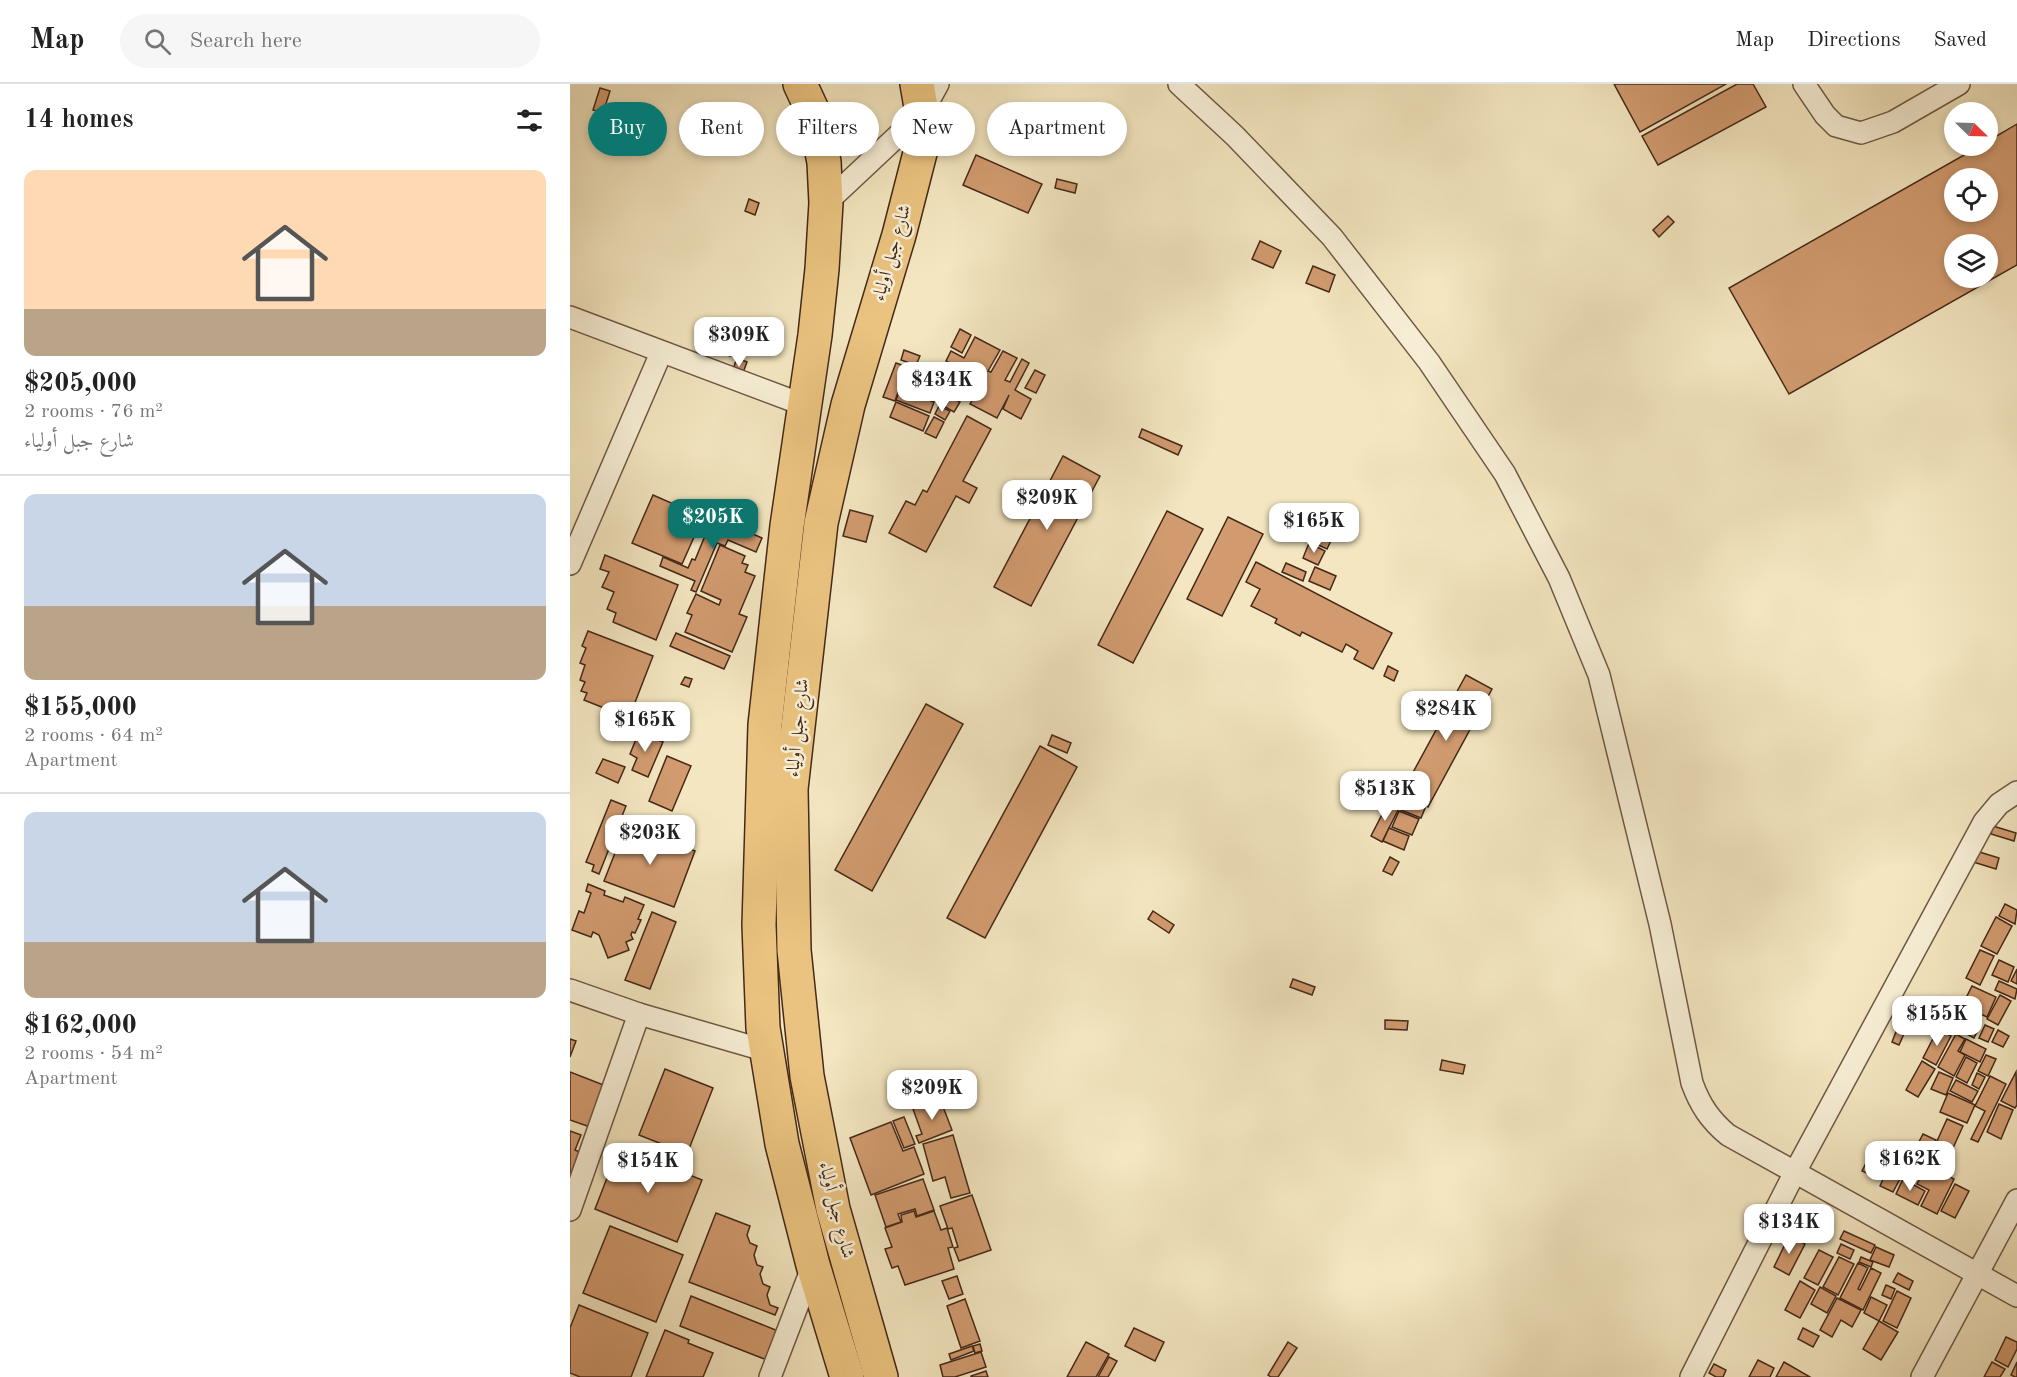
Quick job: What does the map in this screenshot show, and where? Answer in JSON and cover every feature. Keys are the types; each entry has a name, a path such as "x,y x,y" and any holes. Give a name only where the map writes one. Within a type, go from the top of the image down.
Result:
{"main road":[{"name":"شارع جبل أولياء","path":"800,84 814,114 824,162 826,203 822,268 787,526 765,725 759,925 763,1028 782,1144 813,1265 847,1377"},
{"name":"شارع جبل أولياء","path":"881,1377 833,1209 807,1076 794,950 791,789 821,523 848,405 899,235 920,153 919,99"}],"street":[{"path":"826,203 919,99 938,84"},
{"path":"1179,84 1235,136 1332,237 1429,362 1505,474 1559,578 1599,675 1660,924 1692,1083 1699,1104 1713,1122 1728,1135 2017,1296"},
{"path":"1804,84 1825,115 1836,126 1861,133 1893,122 1959,84"},
{"path":"570,317 804,405"},
{"path":"570,564 661,353"},
{"path":"1691,1377 1795,1172 1984,822 1999,804 2017,792"},
{"path":"570,990 639,1014 767,1051"},
{"path":"570,1210 639,1014"},
{"path":"1922,1377 2017,1200"},
{"path":"770,1377 813,1265"}],"building":[{"path":"1614,84 1726,84 1640,132"},
{"path":"1737,84 1753,84 1766,107 1658,165 1642,136"},
{"path":"600,88 610,91 606,102 596,102"},
{"path":"2017,124 2017,265 1998,276 1998,234 1944,234 1944,288 1976,288 1789,394 1729,288 1962,156 1998,156 1998,135"},
{"path":"976,155 1042,184 1028,213 963,185"},
{"path":"1057,179 1077,184 1075,193 1055,188"},
{"path":"749,199 759,203 755,215 745,211"},
{"path":"1668,216 1674,222 1659,237 1653,230"},
{"path":"1260,241 1281,251 1273,268 1252,259"},
{"path":"1313,266 1335,275 1329,292 1306,283"},
{"path":"960,329 971,335 962,353 951,347"},
{"path":"975,337 1000,350 988,371 991,372 1003,351 1017,358 1005,380 1010,382 1022,359 1029,363 1015,390 1031,399 1021,419 1003,409 1009,395 997,418 970,404 983,381 946,361 951,351 964,358"},
{"path":"723,343 734,347 730,356 720,352"},
{"path":"904,350 920,356 916,365 901,360"},
{"path":"737,358 747,362 741,378 731,375"},
{"path":"896,363 907,367 895,401 883,397"},
{"path":"909,365 934,374 927,392 934,395 930,413 896,400"},
{"path":"1035,370 1045,375 1036,393 1025,388"},
{"path":"943,393 960,402 954,412 938,403"},
{"path":"896,402 929,416 923,431 890,417"},
{"path":"939,406 950,411 945,420 935,414"},
{"path":"967,416 991,429 963,481 977,488 969,503 956,496 926,552 889,533 906,501 915,505 923,490 927,492"},
{"path":"934,417 944,422 936,438 925,433"},
{"path":"1142,429 1182,446 1178,455 1139,437"},
{"path":"1063,456 1100,476 1031,606 994,587"},
{"path":"653,495 703,517 682,564 632,543"},
{"path":"850,510 873,516 866,542 843,536"},
{"path":"1167,511 1203,529 1133,663 1098,645"},
{"path":"1304,514 1337,528 1327,549 1295,534"},
{"path":"1228,517 1263,534 1222,616 1187,599"},
{"path":"716,518 762,538 756,552 728,540 725,546 717,543 696,592 691,590 695,581 660,566 663,557 688,568 692,559 695,560 707,531 710,533"},
{"path":"1309,543 1325,551 1318,565 1303,558"},
{"path":"720,545 745,556 742,563 748,565 745,572 755,576 739,614 747,617 732,652 685,632 692,615 687,613 696,594 719,605 721,600 701,591"},
{"path":"605,555 678,585 656,640 613,622 616,613 607,609 614,592 602,587 609,572 600,569"},
{"path":"1256,562 1392,633 1373,669 1354,659 1358,651 1346,644 1342,652 1302,632 1300,636 1275,623 1277,619 1251,606 1260,589 1246,582"},
{"path":"1286,563 1306,572 1303,581 1282,572"},
{"path":"1315,567 1336,576 1330,590 1309,581"},
{"path":"588,631 653,656 629,718 584,700 587,693 581,691 585,682 580,680 585,665 580,663 586,648 582,646"},
{"path":"676,633 730,656 724,669 670,646"},
{"path":"1388,666 1398,671 1394,681 1384,676"},
{"path":"1466,675 1492,689 1428,807 1396,789 1405,772 1411,776"},
{"path":"685,677 692,679 689,687 681,684"},
{"path":"926,704 963,724 872,891 835,870"},
{"path":"629,720 640,725 636,735 625,731"},
{"path":"639,732 663,742 648,777 632,770 637,758 630,754"},
{"path":"1052,735 1071,743 1067,753 1048,745"},
{"path":"1040,746 1077,767 985,938 947,918"},
{"path":"667,756 691,766 672,811 649,801"},
{"path":"603,759 625,767 618,783 596,773"},
{"path":"1395,791 1405,796 1399,807 1389,802"},
{"path":"1405,798 1426,806 1421,818 1401,810"},
{"path":"611,800 626,806 599,874 592,871 594,865 586,862"},
{"path":"1388,803 1399,808 1382,842 1371,836"},
{"path":"1399,811 1419,819 1412,835 1392,827"},
{"path":"626,825 695,851 674,907 604,881"},
{"path":"1993,826 2016,833 2014,841 1991,834"},
{"path":"1389,828 1409,836 1404,850 1383,841"},
{"path":"1973,850 1999,858 1996,869 1970,861"},
{"path":"1390,857 1399,862 1392,875 1383,871"},
{"path":"588,884 605,891 604,895 623,902 625,897 644,905 638,919 641,920 635,933 632,932 631,935 633,939 626,942 629,950 608,958 599,935 593,932 591,937 572,930 579,911 584,913 591,893 586,891"},
{"path":"2005,904 2017,910 2015,924 1999,916"},
{"path":"1153,911 1174,925 1169,933 1148,919"},
{"path":"652,912 676,922 650,989 625,980"},
{"path":"1996,917 2012,926 1997,954 1981,946"},
{"path":"1980,950 1994,956 1980,985 1966,978"},
{"path":"1999,960 2014,967 2008,982 1992,975"},
{"path":"2017,969 2017,984 2011,981"},
{"path":"1293,979 1315,987 1312,995 1290,987"},
{"path":"1999,981 2017,989 2015,999 1995,990"},
{"path":"1972,986 1996,997 1987,1017 1976,1012 1980,1002 1972,999 1970,1003 1965,1000"},
{"path":"2000,995 2011,1001 1998,1025 1987,1019"},
{"path":"1959,1002 1965,1004 1956,1024 1951,1022"},
{"path":"1964,1019 1979,1027 1974,1038 1959,1030"},
{"path":"1385,1020 1408,1021 1407,1030 1385,1029"},
{"path":"1899,1024 1907,1027 1899,1045 1892,1042"},
{"path":"1985,1025 1994,1029 1988,1042 1979,1038"},
{"path":"1938,1029 1951,1036 1936,1065 1923,1058"},
{"path":"1998,1030 2009,1036 2003,1047 1992,1042"},
{"path":"1956,1034 1965,1039 1958,1051 1965,1055 1954,1076 1938,1067"},
{"path":"570,1039 576,1041 570,1057"},
{"path":"1966,1039 1986,1049 1980,1062 1960,1052"},
{"path":"1986,1055 1996,1059 1988,1076 1978,1071"},
{"path":"1966,1057 1977,1063 1967,1083 1956,1077"},
{"path":"1442,1060 1465,1065 1463,1074 1440,1070"},
{"path":"1922,1061 1935,1069 1918,1097 1906,1090"},
{"path":"665,1069 713,1088 687,1154 639,1135"},
{"path":"570,1072 606,1086 590,1127 570,1120"},
{"path":"1939,1072 1953,1078 1946,1095 1931,1089"},
{"path":"2016,1072 2017,1105 2015,1108 2001,1101"},
{"path":"1977,1073 1985,1077 1979,1089 1972,1085"},
{"path":"1990,1076 2006,1084 1978,1142 1971,1139 1985,1111 1975,1106"},
{"path":"1956,1080 1978,1091 1972,1102 1950,1091"},
{"path":"1948,1093 1975,1105 1967,1123 1940,1112"},
{"path":"940,1099 952,1130 919,1143 916,1136 922,1134 913,1109"},
{"path":"1999,1104 2013,1110 2001,1139 1987,1132"},
{"path":"904,1117 915,1144 904,1148 893,1121"},
{"path":"1947,1119 1963,1126 1953,1148 1937,1141"},
{"path":"891,1122 903,1151 914,1147 924,1174 871,1195 850,1138"},
{"path":"570,1131 581,1135 575,1150 585,1154 570,1187"},
{"path":"1923,1134 1936,1140 1915,1182 1902,1175"},
{"path":"953,1135 970,1193 951,1198 945,1177 933,1181 923,1144"},
{"path":"1877,1142 1890,1148 1875,1177 1862,1171"},
{"path":"619,1147 702,1180 677,1242 595,1209"},
{"path":"1927,1165 1954,1179 1937,1214 1921,1206 1929,1190 1917,1184"},
{"path":"1889,1166 1903,1173 1893,1192 1880,1186"},
{"path":"923,1179 934,1210 917,1216 915,1209 898,1214 901,1222 886,1227 875,1195"},
{"path":"1903,1179 1925,1191 1918,1205 1896,1194"},
{"path":"1955,1184 1969,1191 1955,1218 1941,1211"},
{"path":"972,1195 991,1250 959,1261 954,1248 958,1247 952,1228 948,1229 940,1206"},
{"path":"914,1211 916,1217 934,1211 941,1230 947,1228 953,1247 948,1248 954,1269 905,1285 898,1266 892,1268 885,1249 892,1247 885,1228 902,1222 901,1215"},
{"path":"716,1213 750,1226 747,1235 750,1243 757,1246 754,1255 757,1265 763,1267 760,1274 763,1284 770,1287 767,1295 770,1305 778,1308 775,1315 689,1282"},
{"path":"610,1226 683,1255 656,1322 583,1293"},
{"path":"1844,1231 1875,1245 1871,1253 1840,1239"},
{"path":"1789,1236 1805,1244 1789,1275 1774,1267"},
{"path":"1841,1244 1854,1250 1850,1259 1837,1253"},
{"path":"1876,1247 1894,1255 1889,1267 1870,1260"},
{"path":"1819,1250 1833,1257 1818,1285 1804,1278"},
{"path":"1839,1257 1854,1264 1838,1295 1823,1287"},
{"path":"1861,1257 1873,1262 1871,1267 1859,1262"},
{"path":"1858,1263 1868,1268 1858,1289 1860,1290 1871,1268 1881,1273 1863,1310 1840,1298"},
{"path":"1898,1273 1913,1281 1909,1290 1893,1282"},
{"path":"957,1276 963,1294 949,1299 942,1281"},
{"path":"1800,1281 1815,1290 1800,1318 1785,1310"},
{"path":"1886,1285 1895,1289 1891,1299 1882,1295"},
{"path":"1820,1287 1836,1296 1827,1313 1811,1304"},
{"path":"1897,1291 1911,1298 1897,1328 1883,1321"},
{"path":"691,1296 778,1331 767,1360 680,1326"},
{"path":"1871,1297 1887,1305 1879,1321 1864,1313"},
{"path":"1837,1298 1861,1310 1852,1327 1841,1320 1832,1337 1820,1330"},
{"path":"965,1299 980,1341 961,1348 947,1306"},
{"path":"579,1305 648,1333 631,1377 580,1377 570,1373 570,1328"},
{"path":"1879,1321 1898,1332 1881,1360 1863,1349"},
{"path":"1134,1328 1164,1342 1155,1361 1125,1346"},
{"path":"1803,1328 1819,1336 1813,1347 1798,1339"},
{"path":"665,1330 713,1353 703,1377 646,1377"},
{"path":"2006,1337 2017,1342 2017,1349 2008,1367 1995,1360"},
{"path":"1086,1342 1109,1354 1096,1377 1067,1377"},
{"path":"1288,1342 1297,1348 1278,1377 1271,1377 1268,1375"},
{"path":"980,1344 982,1351 975,1353 973,1346"},
{"path":"972,1346 974,1351 951,1360 949,1354"},
{"path":"981,1352 986,1367 955,1377 943,1377 940,1365"},
{"path":"1109,1357 1117,1361 1108,1377 1098,1377"},
{"path":"1758,1360 1774,1368 1770,1377 1749,1377"},
{"path":"1784,1362 1810,1377 1776,1377"},
{"path":"1992,1362 2005,1369 2000,1377 1984,1377"},
{"path":"2017,1362 2017,1377 2015,1377 2011,1375"},
{"path":"1714,1364 1726,1370 1723,1377 1716,1377 1709,1373"},
{"path":"986,1371 988,1377 971,1377 971,1376"}]}
